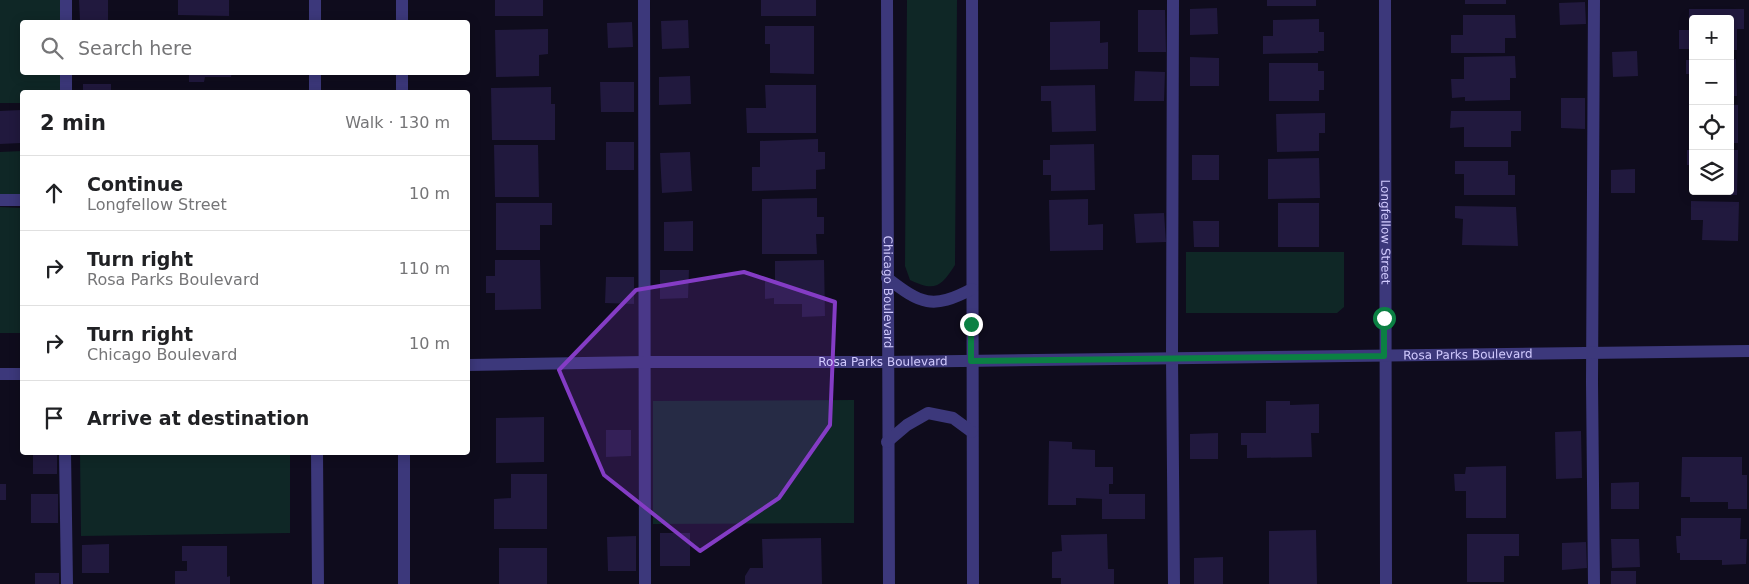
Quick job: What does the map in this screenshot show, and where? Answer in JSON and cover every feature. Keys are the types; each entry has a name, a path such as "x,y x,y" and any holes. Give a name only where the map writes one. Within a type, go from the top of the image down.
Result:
{"street":[{"path":"66,0 66,20"},
{"path":"316,0 316,20"},
{"path":"402,0 402,20"},
{"path":"644,0 645,584"},
{"name":"Chicago Boulevard","path":"887,0 886,362 889,584"},
{"path":"972,0 971,361 973,584"},
{"path":"1173,0 1172,358 1174,584"},
{"name":"Longfellow Street","path":"1385,0 1384,356 1386,584"},
{"path":"1594,0 1594,584"},
{"path":"66,75 66,90"},
{"path":"315,75 315,90"},
{"path":"402,75 402,90"},
{"path":"0,200 20,200"},
{"path":"887,278 908,294 929,303 953,299 972,288"},
{"name":"Rosa Parks Boulevard","path":"470,365 644,362 886,362 1749,351"},
{"path":"0,374 20,374"},
{"path":"887,442 907,425 928,412 953,418 972,432"},
{"path":"65,455 67,584"},
{"path":"316,455 318,584"},
{"path":"404,455 404,584"}],"highlighted area":[{"path":"744,272 835,302 830,425 779,498 700,551 604,475 559,370 636,290"}],"green space":[{"path":"0,0 61,0 61,20 20,20 20,75 61,75 61,90 20,90 20,103 0,103"},
{"path":"907,0 957,0 955,265 941,283 932,286 926,286 910,280 905,266"},
{"path":"20,151 20,194 0,195 0,152"},
{"path":"0,207 20,208 20,333 0,333"},
{"path":"1186,252 1344,252 1344,307 1337,313 1186,313"},
{"path":"854,400 854,523 653,524 653,401"},
{"path":"80,455 290,455 290,533 81,536"}],"building":[{"path":"79,0 108,0 108,20 80,20"},
{"path":"178,0 229,0 229,16 178,15"},
{"path":"495,0 543,0 543,16 495,16"},
{"path":"761,0 816,0 816,16 761,16"},
{"path":"1267,0 1316,0 1316,6 1267,6"},
{"path":"1465,0 1506,0 1506,4 1465,4"},
{"path":"1585,2 1586,24 1560,25 1559,3"},
{"path":"1217,8 1218,34 1190,35 1190,9"},
{"path":"1689,9 1744,9 1744,29 1737,29 1737,50 1734,50 1734,15 1689,15"},
{"path":"1138,10 1165,10 1166,52 1138,52"},
{"path":"1463,15 1515,15 1516,38 1505,38 1505,53 1451,53 1451,35 1463,35"},
{"path":"1319,19 1319,32 1324,32 1324,51 1318,51 1318,53 1263,54 1263,36 1273,36 1273,20"},
{"path":"688,20 689,48 662,49 661,21"},
{"path":"1100,21 1100,43 1108,42 1108,69 1050,70 1050,22"},
{"path":"632,22 633,47 608,48 607,23"},
{"path":"765,26 814,26 814,74 770,73 770,44 765,44"},
{"path":"548,29 548,54 539,55 539,76 496,77 495,30"},
{"path":"1679,30 1689,30 1689,49 1679,49"},
{"path":"1637,51 1638,76 1613,77 1612,52"},
{"path":"1515,56 1516,78 1510,78 1510,100 1465,101 1465,97 1452,98 1451,79 1464,79 1464,57"},
{"path":"1190,57 1219,58 1219,86 1190,86"},
{"path":"1734,59 1736,59 1737,96 1734,96"},
{"path":"1686,60 1689,60 1689,74 1686,74"},
{"path":"1269,63 1318,63 1318,71 1324,71 1324,90 1319,90 1319,101 1269,101"},
{"path":"1135,71 1165,72 1164,101 1134,101"},
{"path":"189,75 231,75 231,77 205,77 204,82 189,82"},
{"path":"690,76 691,104 659,105 659,77"},
{"path":"600,82 634,82 634,112 601,112"},
{"path":"83,84 111,84 111,90 83,90"},
{"path":"765,85 816,85 816,133 747,133 746,108 766,108"},
{"path":"1095,85 1096,131 1052,132 1051,101 1041,101 1041,86"},
{"path":"551,87 551,104 555,104 555,140 492,140 491,88"},
{"path":"1561,98 1585,98 1585,129 1561,128"},
{"path":"1734,105 1738,105 1738,143 1734,143"},
{"path":"20,110 20,143 0,144 0,111"},
{"path":"1451,111 1521,111 1521,131 1511,131 1511,147 1464,147 1464,127 1450,128"},
{"path":"1325,113 1325,133 1319,133 1319,151 1277,152 1276,114"},
{"path":"818,139 818,152 825,152 825,169 816,170 816,189 752,191 752,167 760,167 760,141"},
{"path":"606,142 634,142 634,170 606,170"},
{"path":"1094,144 1095,190 1051,191 1051,175 1043,175 1043,160 1050,160 1050,145"},
{"path":"494,145 538,145 539,197 495,197"},
{"path":"1687,150 1689,150 1689,165 1687,165"},
{"path":"1734,150 1738,150 1737,195 1734,195"},
{"path":"690,152 692,191 662,193 660,153"},
{"path":"1192,155 1219,155 1219,180 1192,180"},
{"path":"1319,158 1320,198 1268,199 1268,159"},
{"path":"1455,161 1508,161 1508,175 1515,175 1515,195 1464,195 1464,174 1455,174"},
{"path":"1635,169 1635,193 1611,193 1611,170"},
{"path":"817,198 817,217 824,217 824,234 816,234 817,254 762,254 762,199"},
{"path":"1088,199 1088,225 1103,224 1103,250 1050,251 1049,200"},
{"path":"1691,201 1739,202 1738,241 1702,240 1703,220 1691,220"},
{"path":"496,203 552,203 552,225 540,225 540,250 496,250"},
{"path":"1278,203 1319,203 1319,247 1278,247"},
{"path":"1455,206 1516,207 1518,246 1462,245 1463,219 1455,218"},
{"path":"1164,213 1166,242 1136,243 1134,214"},
{"path":"693,221 693,251 664,251 664,222"},
{"path":"1193,221 1219,221 1219,247 1194,247"},
{"path":"495,260 540,260 541,309 495,310 495,293 486,293 486,276 495,276"},
{"path":"824,260 825,316 802,317 802,304 774,304 774,298 765,299 765,281 775,281 775,261"},
{"path":"660,270 689,270 688,298 660,299"},
{"path":"606,277 634,277 634,304 605,303"},
{"path":"1266,401 1290,401 1290,405 1319,404 1319,433 1311,433 1312,457 1247,458 1247,445 1241,445 1241,433 1266,433"},
{"path":"544,417 544,462 496,463 496,418"},
{"path":"606,430 631,430 631,456 606,457"},
{"path":"1581,431 1582,478 1556,479 1555,432"},
{"path":"1218,433 1218,459 1190,459 1190,434"},
{"path":"1049,441 1072,442 1072,449 1095,450 1095,467 1113,467 1113,484 1109,484 1109,494 1145,494 1145,519 1102,519 1102,499 1076,498 1076,505 1048,505"},
{"path":"33,455 57,455 57,474 33,474"},
{"path":"1682,457 1742,457 1742,475 1747,475 1747,509 1728,509 1728,502 1690,502 1690,497 1681,497"},
{"path":"1506,466 1506,518 1466,518 1466,491 1455,491 1454,474 1465,474 1466,467"},
{"path":"511,474 547,474 547,529 494,529 494,499 511,498"},
{"path":"1639,482 1639,509 1611,509 1611,483"},
{"path":"0,484 6,484 6,500 0,500"},
{"path":"31,494 58,494 58,523 31,523"},
{"path":"1681,518 1741,518 1740,539 1747,539 1746,564 1722,565 1722,560 1680,560 1680,553 1677,553 1676,536 1681,536"},
{"path":"1316,530 1317,584 1269,584 1269,531"},
{"path":"660,533 690,533 690,566 660,566"},
{"path":"1107,534 1108,569 1114,569 1114,584 1061,584 1061,578 1052,578 1052,552 1062,551 1061,535"},
{"path":"1467,534 1519,534 1519,556 1504,556 1504,582 1467,582"},
{"path":"636,536 636,571 608,571 607,537"},
{"path":"821,538 822,584 745,584 745,576 750,568 763,568 762,539"},
{"path":"1611,539 1639,539 1640,567 1612,568"},
{"path":"1586,542 1587,568 1562,570 1562,543"},
{"path":"109,544 109,573 82,573 82,545"},
{"path":"182,546 227,546 227,577 230,576 230,584 175,584 175,571 187,571 187,561 182,561"},
{"path":"499,548 547,548 547,584 499,584"},
{"path":"1223,557 1223,584 1194,584 1194,558"},
{"path":"1611,571 1636,571 1636,584 1611,584"},
{"path":"35,573 59,573 59,584 35,584"}],"route":[{"path":"971,324 971,361 1384,356 1384,318"}]}
